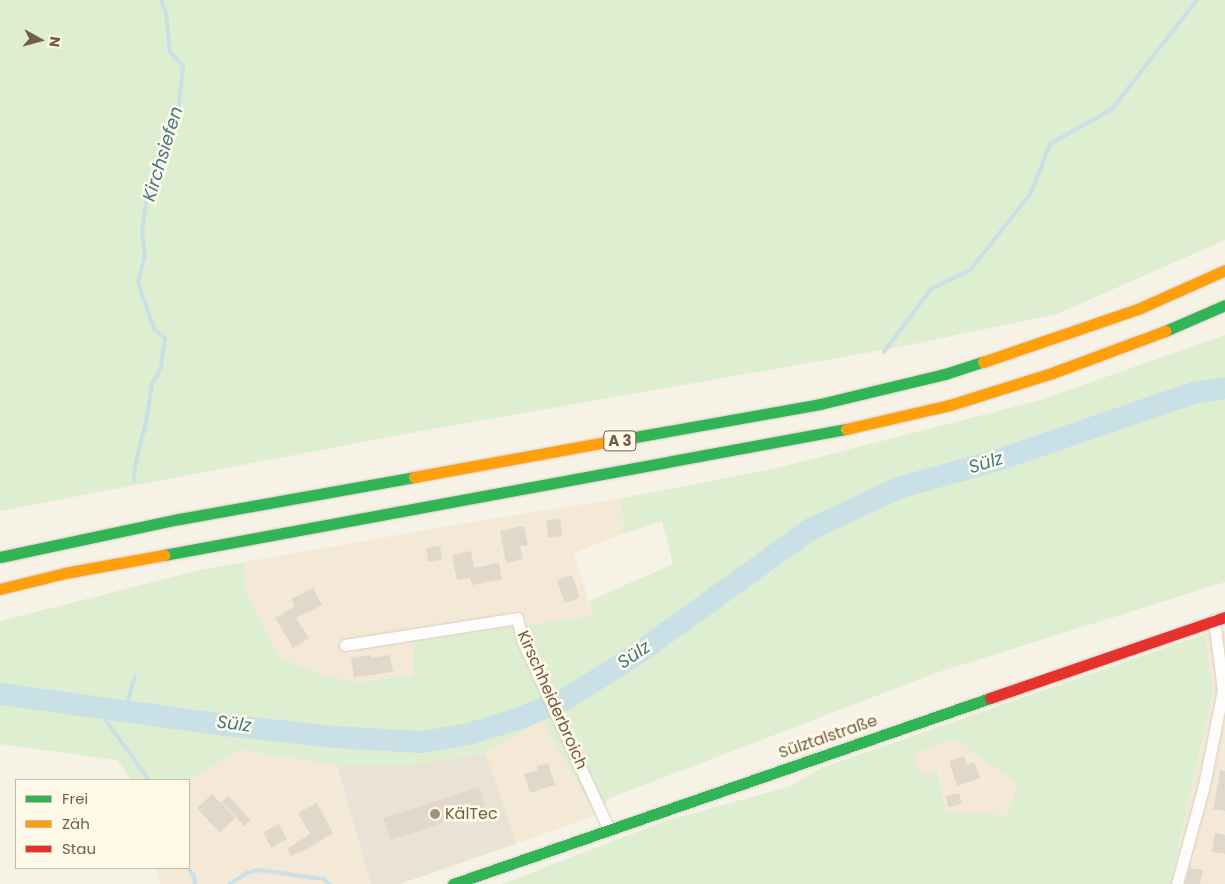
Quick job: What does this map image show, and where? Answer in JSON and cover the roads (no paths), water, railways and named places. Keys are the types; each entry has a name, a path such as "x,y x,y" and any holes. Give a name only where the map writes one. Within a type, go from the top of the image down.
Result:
{"main road":[{"name":"A 3","path":"0,557 179,519 820,404 945,374 1045,342 1138,309 1225,270"},
{"name":"A 3","path":"0,589 65,573 699,458 854,427 950,404 1052,373 1147,338 1225,305"},
{"name":"Sülztalstraße","path":"453,884 1220,619"}],"street":[{"name":"Kirschheiderbroich","path":"345,645 517,618 523,642 535,670 609,830"},
{"name":"Sülztalstraße","path":"1177,884 1204,785 1222,690 1220,619"}],"waterway":[{"name":"Kirchsiefen","path":"134,481 135,466 146,422 152,384 161,367 165,338 154,329 138,282 145,256 142,233 148,187 162,161 179,104 183,66 170,52 166,13 161,0"},
{"path":"884,352 931,289 970,270 1031,193 1050,144 1112,109 1197,0"},
{"name":"Sülz","path":"0,694 216,724 334,737 422,742 469,734 520,718 566,699 634,656 811,529 898,488 1001,459 1194,393 1225,388"},
{"name":"Kirchsiefen","path":"125,711 135,676"},
{"path":"96,707 148,779"},
{"path":"189,869 194,876 195,884"},
{"path":"230,884 247,873 258,870 323,879 329,884"}],"place":[{"name":"KälTec","path":"435,814"}]}
